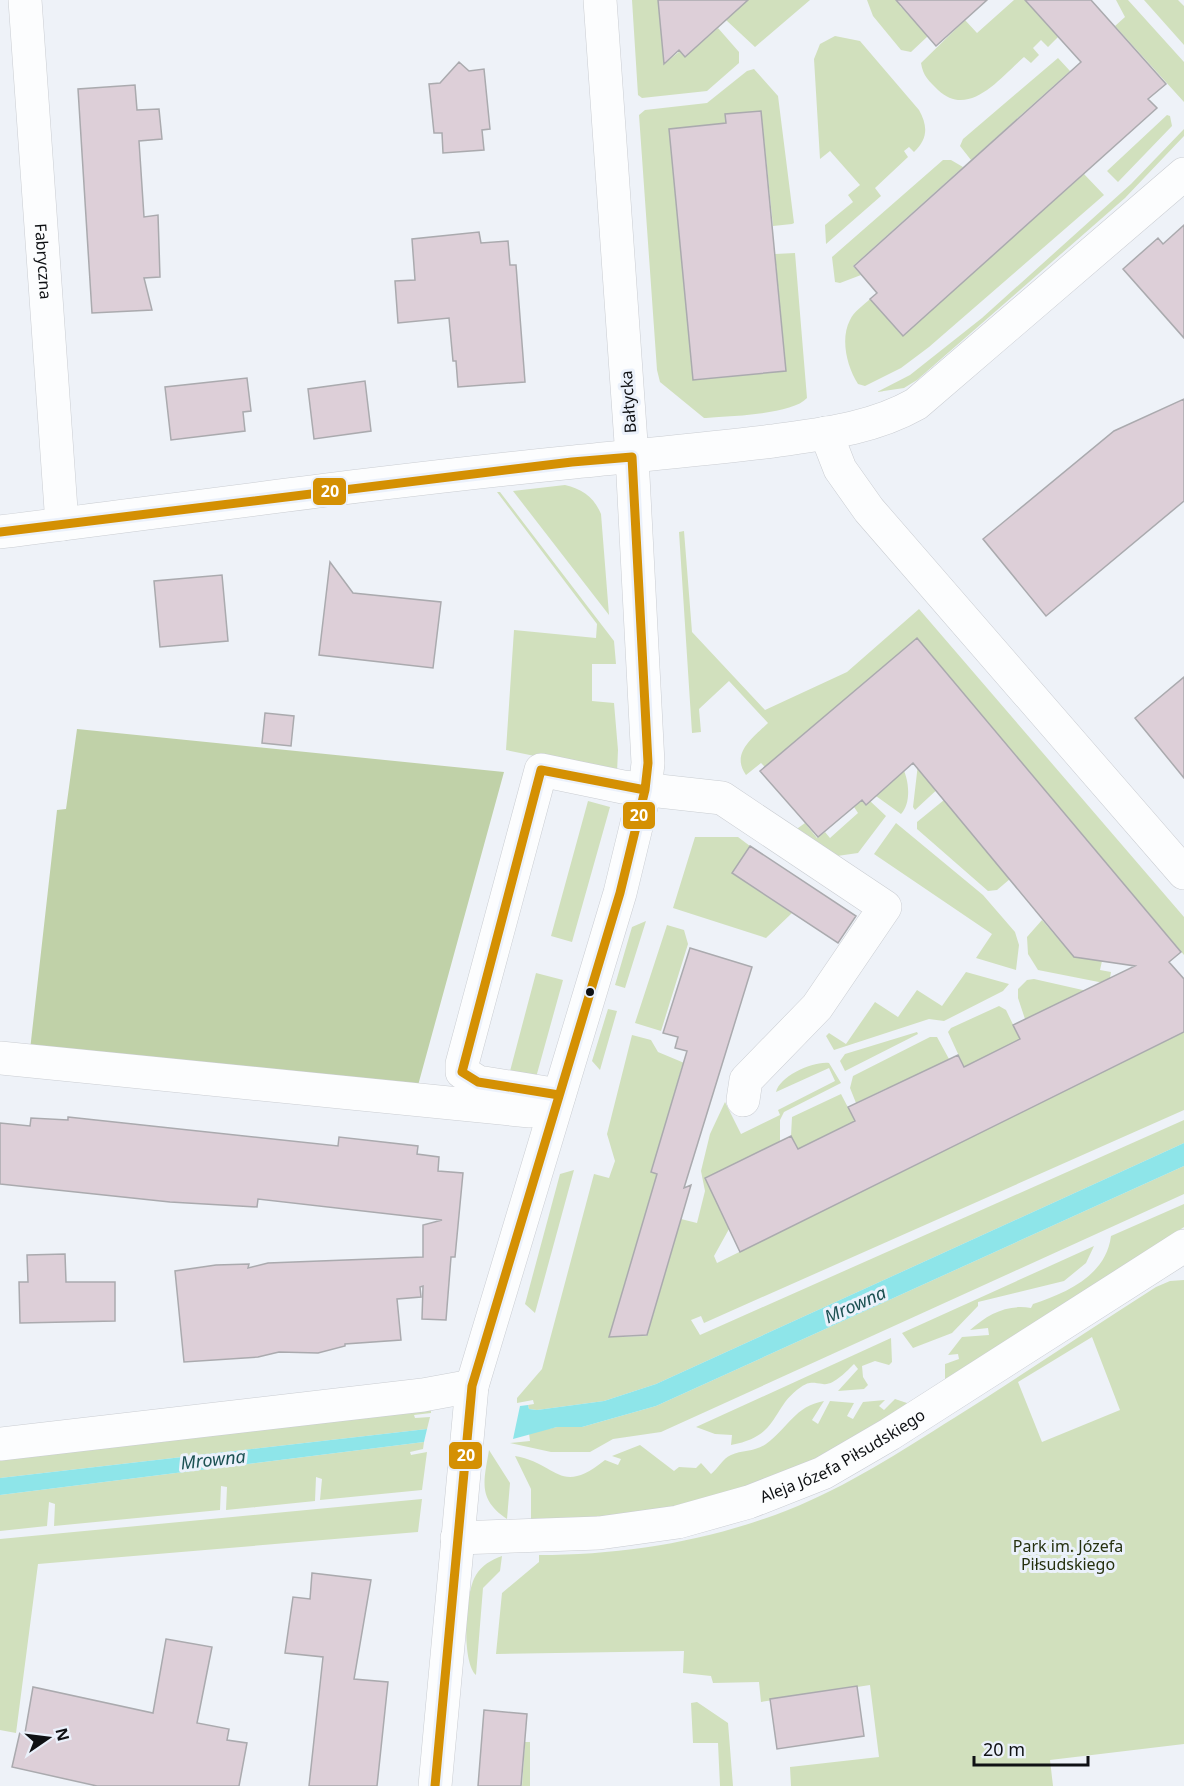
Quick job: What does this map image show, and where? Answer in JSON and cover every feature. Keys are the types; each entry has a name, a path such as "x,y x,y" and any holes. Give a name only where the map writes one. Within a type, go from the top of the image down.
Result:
{"street":[{"name":"Fabryczna","path":"25,0 62,524"},
{"name":"Bałtycka","path":"435,1786 472,1386 620,893 645,790 648,763 632,457 600,0"},
{"path":"0,532 826,433 873,423 896,416 916,404 1184,174"},
{"path":"826,433 840,469 869,510 1184,873"},
{"path":"556,1105 478,1082 462,1072 462,1064 541,770 645,790 722,798 885,907 817,1007 746,1080 743,1100"},
{"path":"0,1058 556,1105"},
{"name":"Aleja Józefa Piłsudskiego","path":"457,1538 599,1533 678,1522 749,1502 824,1473 881,1440 1184,1246"},
{"path":"0,1444 423,1395 472,1386"}],"green space":[{"path":"632,0 658,0 664,64 680,51 685,57 718,28 739,52 739,63 707,91 642,98 638,95"},
{"path":"748,0 810,0 755,47 726,20"},
{"path":"867,0 906,0 900,6 928,36 911,52 901,50 873,16"},
{"path":"1014,0 1025,0 1058,37 1048,47 1041,40 1033,48 1039,55 1031,63 1024,57 994,84 973,98 961,100 950,98 938,90 925,75 921,63 965,20 977,33"},
{"path":"1116,0 1128,0 1184,62 1184,102 1115,26 1125,17"},
{"path":"1144,0 1178,0 1184,6 1184,45"},
{"path":"835,36 860,41 919,110 924,121 925,132 919,147 914,152 909,147 904,151 908,157 875,188 881,196 826,244 825,225 853,202 848,195 860,185 830,151 820,159 814,59 820,44"},
{"path":"1058,58 1070,71 971,160 960,146 963,139"},
{"path":"754,69 778,96 794,223 773,226 761,111 726,114 726,123 669,129 693,380 786,371 775,254 795,253 807,398 799,404 774,411 704,418 660,382 657,370 639,115 645,110 707,103 747,71"},
{"path":"1167,115 1170,116 1172,126 1118,182 1107,171"},
{"path":"1184,129 1184,136 1125,198 917,380 904,388 877,392 910,375 982,318 1131,184"},
{"path":"943,160 951,160 963,167 853,266 861,275 840,283 835,282 832,257"},
{"path":"1084,174 1104,195 929,347 901,368 865,386 858,384 848,361 845,336 852,317 859,308 870,299 903,336"},
{"path":"565,485 587,495 601,514 609,615 513,491"},
{"path":"497,492 500,492 614,641 616,664 592,664 592,701 614,703 618,750 617,773 506,750 514,630 596,638 597,624"},
{"path":"684,531 692,632 765,710 847,672 919,609 1184,917 1184,955 917,638 765,767 761,763 746,775 742,767 742,753 746,746 768,723 729,681 699,709 701,732 692,733 679,532"},
{"path":"77,729 504,772 417,1089 30,1050 57,810 66,809"},
{"path":"918,764 942,785 915,810 913,807"},
{"path":"901,765 906,776 908,797 901,814 876,796 890,784 886,778"},
{"path":"862,800 866,805 870,801 886,816 858,853 837,856 794,831 805,823 817,838 825,832 830,838 858,813 854,807"},
{"path":"944,800 1010,879 997,890 988,891 917,829 917,822"},
{"path":"588,801 610,807 572,942 551,936"},
{"path":"896,823 983,895 1015,932 1019,945 1016,970 976,958 992,934 874,854"},
{"path":"695,837 738,837 750,846 732,873 792,913 766,938 673,908"},
{"path":"1042,920 1068,950 1081,939 1102,961 1100,970 1111,972 1109,984 1038,970 1028,954 1027,937"},
{"path":"646,921 625,988 615,985 632,927"},
{"path":"667,925 684,930 688,944 661,1031 635,1023"},
{"path":"966,972 1009,984 1003,991 944,1021 929,1019 834,1050 826,1036 829,1033 846,1044 875,1002 898,1017 917,990 942,1006"},
{"path":"536,973 563,980 535,1081 509,1075"},
{"path":"1034,979 1096,993 1025,1019 1018,998 1018,989 1027,980"},
{"path":"999,1006 1006,1010 1020,1039 964,1067 948,1032 951,1028"},
{"path":"608,1009 617,1011 600,1070 592,1061"},
{"path":"917,1032 918,1034 845,1071 840,1061 845,1054"},
{"path":"1184,1032 1184,1110 704,1323 701,1316 691,1320 700,1335 1184,1120 1184,1143 656,1384 604,1401 537,1410 529,1409 528,1405 534,1404 533,1400 517,1403 517,1398 542,1369 594,1174 609,1178 615,1161 607,1134 632,1035 651,1040 658,1052 701,1070 682,1066 652,1172 657,1174 609,1337 647,1336 681,1219 697,1223 705,1191 701,1171 710,1134 725,1102 741,1134 780,1115 778,1110 835,1081 829,1068 776,1092 790,1075 815,1064 829,1063 841,1083 784,1112 780,1120 780,1142 735,1211 729,1229 714,1256 717,1263"},
{"path":"930,1037 937,1037 949,1059 918,1074 894,1102 887,1088 856,1103 850,1088 853,1076"},
{"path":"841,1094 855,1121 798,1149 791,1136 792,1117"},
{"path":"1184,1166 1184,1194 661,1432 613,1439 590,1452 551,1452 510,1443 530,1441 529,1433 557,1427 582,1427 656,1406"},
{"path":"574,1170 535,1313 525,1304 560,1174"},
{"path":"1184,1204 1184,1227 945,1381 945,1364 959,1359 958,1354 948,1355 962,1337 989,1335 988,1328 970,1330 977,1324 1006,1309 1031,1308 1033,1304 1071,1288 1093,1272 1101,1262 1108,1250 1111,1236"},
{"path":"1094,1246 1086,1263 1064,1281 978,1302 978,1306 952,1333 913,1348 902,1333"},
{"name":"Park im. Józefa Piłsudskiego","path":"1184,1280 1184,1744 1050,1760 1053,1786 791,1786 790,1767 879,1757 870,1685 761,1702 759,1682 713,1683 711,1676 683,1673 684,1651 496,1654 502,1593 539,1562 539,1555 634,1549 697,1538 758,1521 810,1501 894,1456 1156,1287 1170,1281","holes":["1092,1337 1120,1410 1042,1442 1018,1382"]},
{"path":"891,1338 892,1362 889,1365 875,1361 862,1366 863,1377 868,1385 864,1389 838,1391 858,1369 854,1364 831,1383 809,1383 801,1387 791,1395 767,1428 747,1441 731,1445 732,1435 715,1434 696,1427"},
{"path":"895,1399 910,1404 804,1465 736,1491 646,1514 531,1522 531,1489 515,1456 568,1477 590,1471 605,1460 618,1465 621,1459 612,1456 640,1445 674,1471 679,1467 696,1468 701,1463 711,1474 728,1456 766,1444 799,1413 814,1404 824,1401 812,1420 818,1424 830,1401 854,1403 847,1416 853,1419 863,1402 885,1400 879,1406 884,1410"},
{"path":"431,1410 431,1413 414,1415 415,1418 430,1417 427,1429 0,1478 0,1460"},
{"path":"424,1442 423,1449 410,1452 411,1455 427,1452 422,1490 320,1500 322,1479 316,1477 315,1501 226,1510 227,1487 221,1486 220,1510 54,1526 55,1504 49,1502 47,1526 0,1531 0,1495"},
{"path":"489,1450 510,1483 507,1519 497,1512 487,1497 485,1480"},
{"path":"422,1499 418,1532 38,1564 16,1733 0,1730 0,1539"},
{"path":"502,1556 500,1571 483,1588 476,1675 468,1656 466,1626 469,1596 478,1571 487,1563"},
{"path":"697,1702 728,1723 733,1786 720,1786 718,1743 693,1743 691,1703"},
{"path":"525,1742 530,1742 530,1786 522,1786"}],"water":[{"name":"Mrowna","path":"1184,1143 1184,1166 656,1406 582,1427 557,1427 513,1439 520,1406 528,1405 529,1409 537,1410 604,1401 656,1384"},
{"name":"Mrowna","path":"427,1429 424,1442 0,1495 0,1478"}],"building":[{"path":"658,0 748,0 685,57 679,50 664,64"},
{"path":"896,0 987,0 936,46"},
{"path":"1025,0 1091,0 1166,84 1148,99 1157,108 903,336 870,299 877,293 854,266 1081,62"},
{"path":"459,62 469,71 484,69 490,129 482,130 484,150 443,153 442,133 434,133 429,84 440,83"},
{"path":"135,85 137,110 159,109 162,139 139,141 144,217 158,215 160,277 144,278 152,310 92,313 78,89"},
{"path":"761,111 786,371 693,380 669,129 726,123 725,114"},
{"path":"1184,225 1184,338 1123,269 1158,238 1163,244"},
{"path":"479,232 481,243 508,241 510,265 516,265 525,382 458,387 449,318 398,323 395,281 415,280 412,239"},
{"path":"247,378 251,411 243,412 245,431 171,440 165,387"},
{"path":"365,381 371,431 314,439 308,389"},
{"path":"1184,399 1184,501 1046,616 983,539 1114,431"},
{"path":"330,562 353,593 441,602 433,668 319,655"},
{"path":"222,575 228,641 160,647 154,581"},
{"path":"917,638 1181,952 1169,962 1184,979 1184,1032 740,1252 705,1178 791,1136 798,1149 855,1121 848,1107 958,1055 964,1067 1020,1039 1013,1025 1135,966 1074,957 913,763 866,805 862,800 818,837 760,771"},
{"path":"1184,677 1184,778 1135,718"},
{"path":"265,713 294,716 291,746 262,743"},
{"path":"750,846 856,916 838,943 732,873"},
{"path":"690,948 752,967 684,1188 691,1185 647,1335 609,1337 657,1174 651,1172 687,1051 675,1048 678,1037 663,1033"},
{"path":"68,1117 338,1146 339,1137 418,1146 417,1154 439,1157 438,1171 463,1173 455,1257 451,1257 446,1320 422,1319 423,1286 420,1287 421,1297 397,1299 401,1340 345,1344 345,1346 318,1353 279,1352 258,1357 184,1362 175,1271 216,1265 249,1264 248,1268 268,1263 423,1257 423,1225 442,1220 258,1199 257,1207 170,1202 0,1184 0,1123 30,1126 31,1118 68,1120"},
{"path":"65,1254 66,1282 115,1282 115,1321 20,1323 19,1282 28,1282 27,1255"},
{"path":"312,1573 371,1580 354,1679 388,1682 377,1786 309,1786 323,1657 285,1653 293,1597 310,1599"},
{"path":"166,1639 212,1647 197,1723 229,1729 227,1740 247,1743 239,1786 97,1786 12,1767 20,1732 25,1733 33,1687 153,1713"},
{"path":"857,1686 864,1736 777,1749 770,1699"},
{"path":"484,1710 527,1714 521,1786 478,1786"}],"transit line":[{"name":"20","path":"0,532 572,462 632,457 648,763 645,790 620,893 472,1386 435,1786"},
{"name":"20","path":"559,1095 478,1082 462,1072 541,770 645,790"}]}
